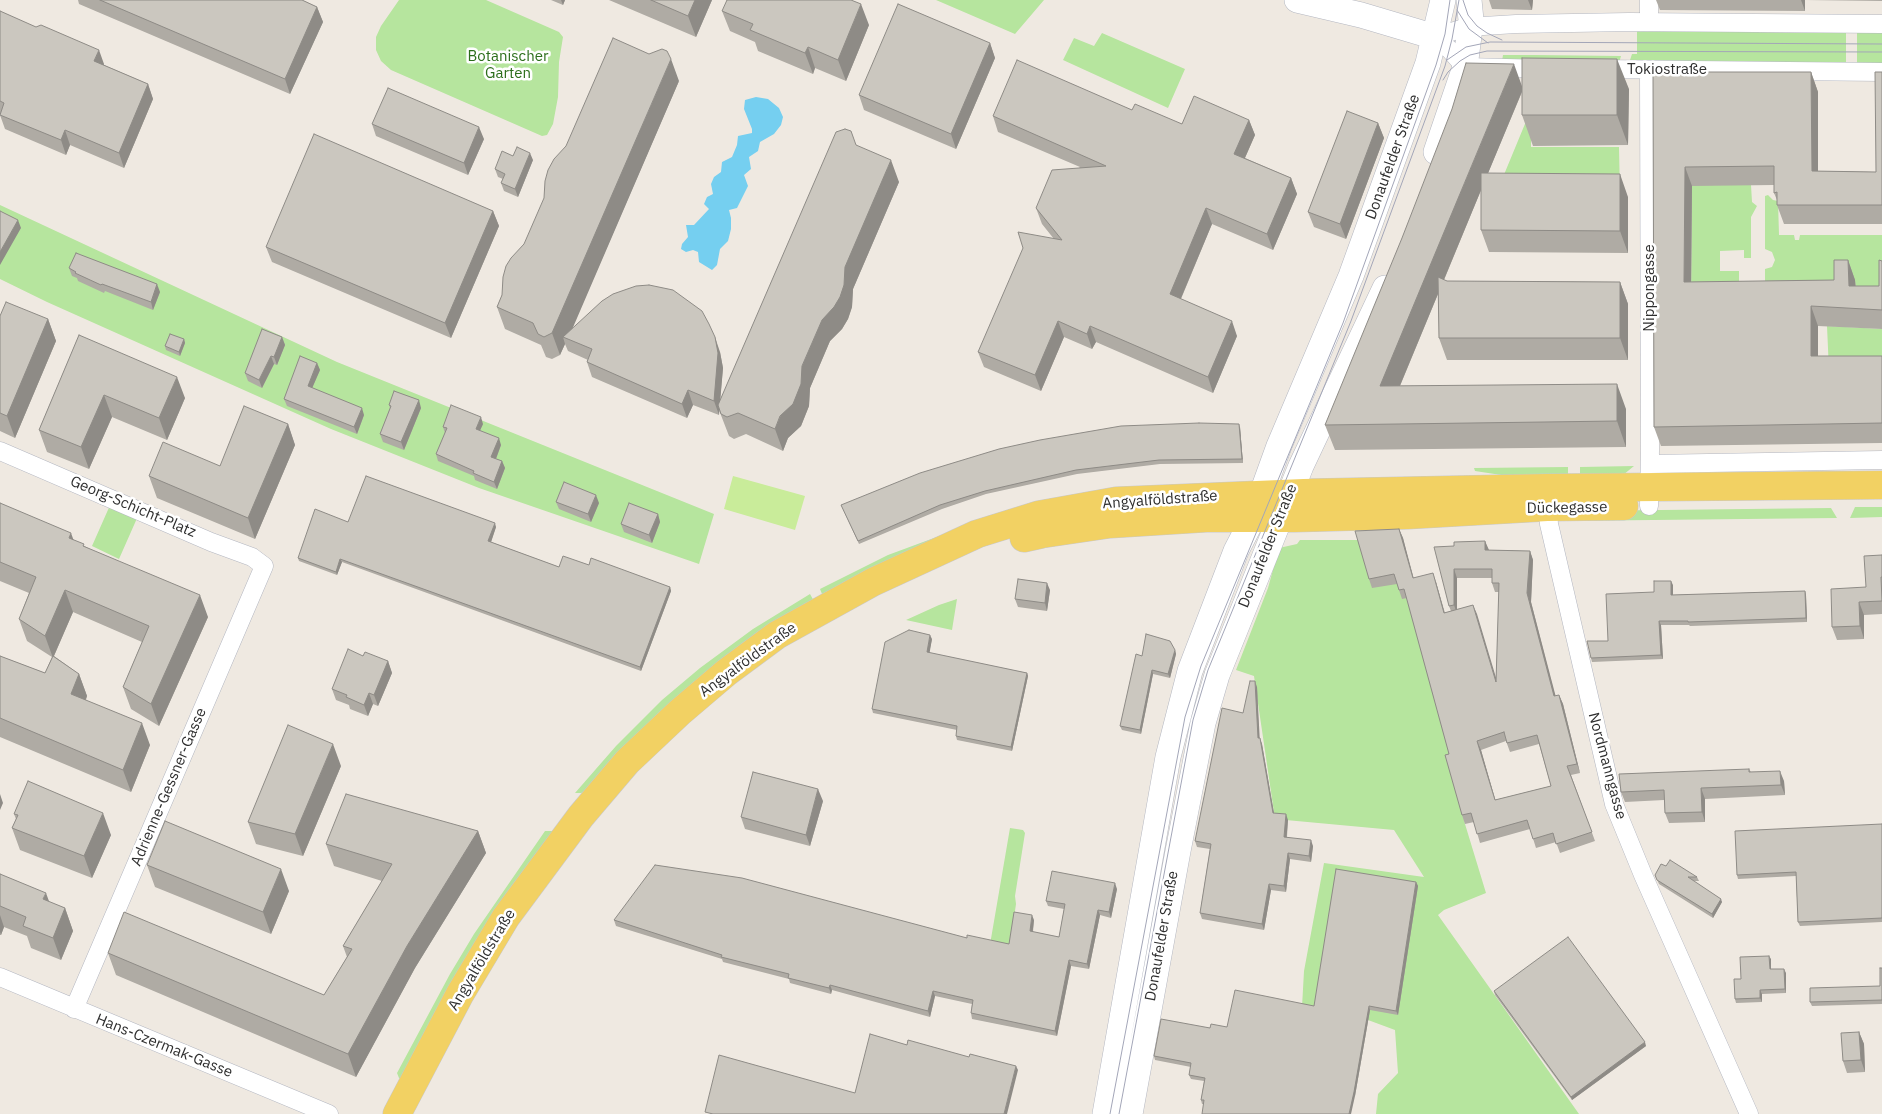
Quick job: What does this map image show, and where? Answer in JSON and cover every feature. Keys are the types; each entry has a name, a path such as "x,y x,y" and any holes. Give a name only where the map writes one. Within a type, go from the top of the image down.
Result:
{"main road":[{"path":"1297,0 1362,15 1435,37"},
{"name":"Donaufelder Straße","path":"1104,1114 1136,926 1168,757 1190,671 1236,551 1257,506 1279,446 1351,276 1428,63 1444,0"},
{"path":"1430,171 1465,67 1471,26 1470,0"},
{"name":"Donaufelder Straße","path":"1130,1114 1203,723 1217,675 1303,461 1388,281 1394,264"},
{"name":"Dückegasse","path":"1286,506 1407,515 1649,486 1882,485"},
{"name":"Dückegasse","path":"1649,486 1882,502"},
{"name":"Angyalföldstraße","path":"396,1114 460,994 506,917 581,816 627,762 680,712 727,672 777,635 873,582 977,534 1038,515 1116,501 1286,506"},
{"name":"Angyalföldstraße","path":"414,1114 475,1002 519,931 593,828 640,772 692,723 790,644 883,590 984,549 1042,534 1110,524 1216,517 1257,506"}],"street":[{"path":"1649,0 1649,22"},
{"path":"1435,37 1471,26 1649,22 1882,24"},
{"path":"1435,37 1465,67 1563,69"},
{"name":"Tokiostraße","path":"1583,69 1882,72"},
{"name":"Nippongasse","path":"1648,70 1649,486"},
{"name":"Georg-Schicht-Platz","path":"0,451 211,542 252,557 264,566"},
{"name":"Dückegasse","path":"1649,486 1882,460"},
{"name":"Nordmanngasse","path":"1547,498 1549,524 1614,804 1643,875 1749,1114"},
{"name":"Adrienne-Gessner-Gasse","path":"74,1009 264,566"},
{"name":"Hans-Czermak-Gasse","path":"0,977 329,1114"}],"green space":[{"name":"Botanischer Garten","path":"399,0 486,0 559,32 563,37 559,62 558,97 553,124 547,135 542,136 391,70 381,61 376,50 376,37 381,26"},
{"path":"936,0 1044,0 1015,34"},
{"path":"1637,31 1846,33 1846,63 1629,63 1632,54 1637,54"},
{"path":"1857,32 1882,32 1882,63 1857,64"},
{"path":"1102,33 1185,69 1168,108 1063,60 1074,38 1094,46"},
{"path":"1503,55 1621,56 1619,63 1502,61"},
{"path":"1527,119 1531,121 1531,147 1619,147 1620,195 1496,194"},
{"path":"1692,184 1751,185 1752,202 1757,206 1751,217 1751,258 1744,258 1744,250 1720,251 1720,271 1739,271 1739,289 1691,304"},
{"path":"1768,195 1773,200 1778,201 1779,235 1794,235 1795,240 1799,240 1800,235 1882,235 1882,302 1765,289 1765,269 1772,267 1775,260 1772,252 1765,249 1765,196"},
{"path":"0,205 337,362 714,514 699,564 479,488 331,429 47,302 0,279"},
{"path":"1827,326 1882,329 1882,371 1829,371"},
{"path":"1634,466 1623,475 1580,477 1580,467"},
{"path":"1568,467 1568,477 1521,478 1475,471 1474,468"},
{"path":"733,476 805,496 795,530 724,509"},
{"path":"111,503 138,516 119,559 92,546"},
{"path":"1855,507 1882,507 1882,517 1850,518"},
{"path":"1831,508 1837,518 1561,521 1568,514 1576,511"},
{"path":"969,525 822,594 820,589 888,555"},
{"path":"1300,540 1358,540 1398,583 1408,598 1452,763 1465,824 1486,893 1444,910 1438,915 1579,1114 1376,1114 1378,1094 1398,1073 1395,1030 1368,1020 1302,1007 1304,971 1324,863 1424,877 1394,830 1275,819 1254,676 1236,670 1268,588 1279,548 1297,544"},
{"path":"810,594 815,603 590,790 575,793 616,746 662,700 700,668 753,629"},
{"path":"957,599 952,630 906,620 939,605"},
{"path":"1010,828 1023,830 1025,833 1007,966 987,962"},
{"path":"545,831 555,831 401,1079 399,1078 397,1073 450,974 474,934"}],"water":[{"path":"756,97 768,99 779,108 783,117 781,125 774,134 760,142 758,151 749,157 751,169 744,175 748,186 737,208 729,210 731,229 728,241 720,249 717,265 712,270 699,262 698,252 693,250 686,252 681,249 682,244 688,237 686,225 694,225 709,209 704,204 707,197 713,194 711,184 714,177 721,172 722,162 732,157 737,145 738,136 752,133 744,109 745,100"}],"building":[{"path":"100,0 302,0 317,7 285,79"},
{"path":"651,0 695,0 688,16"},
{"path":"727,0 851,0 861,4 838,60 808,47 805,53 750,30 753,24 722,11"},
{"path":"898,4 990,43 951,134 859,95"},
{"path":"0,11 36,27 41,25 99,50 94,61 148,84 119,153 65,130 61,140 0,115 4,103 0,101"},
{"path":"613,38 649,54 662,49 667,51 671,59 552,333 544,337 538,334 533,323 497,307 502,295 503,277 506,266 511,258 524,244 544,198 548,170 554,159 566,146"},
{"path":"1522,58 1617,59 1617,115 1522,115"},
{"path":"1017,60 1132,110 1135,104 1182,124 1194,96 1249,120 1234,154 1291,178 1267,234 1206,208 1170,294 1232,321 1208,377 1090,326 1087,334 1058,321 1035,375 978,352 1023,248 1018,232 1062,240 1036,208 1052,170 1106,166 993,116"},
{"path":"1466,63 1514,64 1380,386 1617,384 1617,421 1325,425 1402,238 1452,109"},
{"path":"1653,72 1811,72 1812,171 1876,172 1875,72 1882,72 1882,205 1777,205 1777,192 1774,193 1774,166 1685,167 1684,282 1834,280 1834,260 1848,260 1849,286 1879,286 1879,260 1882,261 1882,310 1811,306 1811,356 1882,356 1882,423 1654,427"},
{"path":"388,88 479,127 464,163 372,124"},
{"path":"1347,111 1378,123 1340,224 1308,212"},
{"path":"845,129 851,131 856,145 891,160 845,267 844,285 840,297 822,320 802,366 801,384 793,404 780,416 775,429 738,413 727,417 721,414 718,405 836,132"},
{"path":"314,134 493,211 445,323 266,247"},
{"path":"517,147 530,153 515,189 501,183 505,174 495,169 502,151 513,156"},
{"path":"1481,173 1620,174 1620,231 1481,230"},
{"path":"0,211 18,220 0,252"},
{"path":"76,253 157,284 151,302 101,285 75,273 69,268"},
{"path":"1438,277 1447,281 1620,282 1620,338 1439,338"},
{"path":"649,285 673,290 702,311 715,337 718,353 714,401 688,390 682,404 587,362 592,349 563,337 602,301 613,294 636,286"},
{"path":"6,302 48,319 7,416 0,413 0,316"},
{"path":"262,329 282,337 274,357 271,356 259,380 245,373"},
{"path":"170,334 184,339 179,352 165,346"},
{"path":"79,335 177,377 159,418 104,395 81,447 39,430"},
{"path":"300,356 317,363 308,386 362,408 354,427 284,399"},
{"path":"394,391 419,400 401,442 380,434 391,406 389,405"},
{"path":"451,405 481,417 476,429 499,438 491,457 502,461 494,482 436,454 447,428 443,427"},
{"path":"244,406 288,424 248,518 149,476 163,442 220,466"},
{"path":"1199,423 1239,424 1242,459 1159,460 1076,470 985,491 940,505 858,541 841,505 920,473 999,449 1121,426"},
{"path":"366,476 495,523 488,541 559,567 563,556 589,565 591,558 670,587 640,667 340,559 336,572 298,558 315,509 348,522"},
{"path":"564,482 596,495 588,514 556,502"},
{"path":"0,503 71,533 69,538 84,544 83,546 200,595 151,704 123,687 149,626 65,590 45,636 19,619 36,577 0,562"},
{"path":"629,503 658,514 649,535 621,524"},
{"path":"1399,529 1413,578 1433,573 1444,613 1473,605 1496,682 1499,583 1492,583 1492,569 1454,569 1454,605 1449,606 1434,547 1454,546 1454,542 1485,541 1485,550 1530,551 1527,593 1554,696 1559,695 1577,764 1567,766 1592,832 1556,844 1553,833 1533,839 1527,820 1477,834 1471,813 1462,815 1445,755 1449,754 1404,589 1399,590 1394,574 1369,579 1355,531","holes":["1504,732 1507,743 1537,735 1551,786 1495,800 1477,741"]},
{"path":"1882,555 1882,601 1859,602 1860,626 1832,627 1831,589 1866,587 1864,556"},
{"path":"1018,579 1047,583 1045,603 1015,599"},
{"path":"1654,581 1671,581 1671,595 1805,591 1806,618 1688,622 1659,621 1661,655 1591,658 1587,641 1608,641 1606,594 1654,592"},
{"path":"909,630 930,635 927,652 1027,673 1011,747 956,736 957,726 872,709 885,642"},
{"path":"1146,634 1170,641 1175,650 1168,674 1152,670 1140,730 1120,726 1136,654 1142,656"},
{"path":"348,649 363,656 365,652 388,661 374,695 369,693 364,705 332,689"},
{"path":"0,656 45,673 53,656 79,674 71,694 142,723 123,770 0,718"},
{"path":"1250,681 1255,681 1258,738 1260,738 1273,813 1286,814 1284,837 1311,840 1309,856 1288,853 1284,886 1269,884 1262,924 1200,913 1211,844 1195,841 1222,708 1243,713"},
{"path":"288,725 333,744 295,834 248,822"},
{"path":"1749,769 1749,772 1780,771 1781,785 1701,788 1702,812 1665,813 1664,790 1621,792 1619,774"},
{"path":"753,772 818,789 806,835 741,817"},
{"path":"28,781 103,813 84,856 12,828 18,815 14,814"},
{"path":"346,794 478,831 407,946 348,1054 108,953 124,912 324,995 352,949 343,946 392,864 326,844"},
{"path":"165,821 281,869 263,912 147,865"},
{"path":"1882,824 1882,918 1798,922 1796,872 1737,875 1735,831"},
{"path":"1670,860 1697,877 1688,877 1721,899 1712,914 1657,880 1655,875 1661,864 1666,866"},
{"path":"655,865 742,878 967,938 967,935 1009,944 1014,912 1032,915 1030,931 1059,937 1065,904 1046,901 1052,871 1115,883 1109,912 1098,910 1087,964 1069,960 1055,1031 971,1013 973,1000 933,991 928,1011 830,985 829,988 788,978 789,974 721,957 722,955 614,920"},
{"path":"1336,869 1416,882 1396,1011 1369,1006 1349,1114 1202,1114 1204,1100 1201,1100 1205,1078 1189,1075 1191,1063 1154,1056 1161,1019 1210,1028 1211,1024 1227,1027 1235,990 1314,1006"},
{"path":"0,874 46,893 43,899 65,908 53,938 23,926 26,917 0,906"},
{"path":"1568,937 1645,1042 1571,1097 1494,991"},
{"path":"1769,956 1770,969 1784,969 1785,989 1760,990 1760,998 1735,999 1734,979 1741,979 1740,957"},
{"path":"1880,968 1882,968 1882,1000 1810,1002 1810,988 1880,986"},
{"path":"1859,1032 1861,1060 1843,1061 1841,1033"},
{"path":"870,1034 907,1045 908,1040 969,1057 970,1054 1016,1066 1004,1114 713,1114 705,1112 719,1055 855,1093"}],"tram line":[{"path":"1110,1114 1185,717 1201,666 1343,323 1436,65 1445,34 1450,0"},
{"path":"1119,1114 1193,720 1208,670 1351,321 1445,66 1459,0"},
{"path":"1463,0 1468,15 1477,26 1502,40"},
{"path":"1457,10 1469,29 1488,43"},
{"path":"1447,60 1466,47 1490,42 1882,44"},
{"path":"1443,80 1448,72 1460,61 1470,55 1487,51 1882,52"}]}
